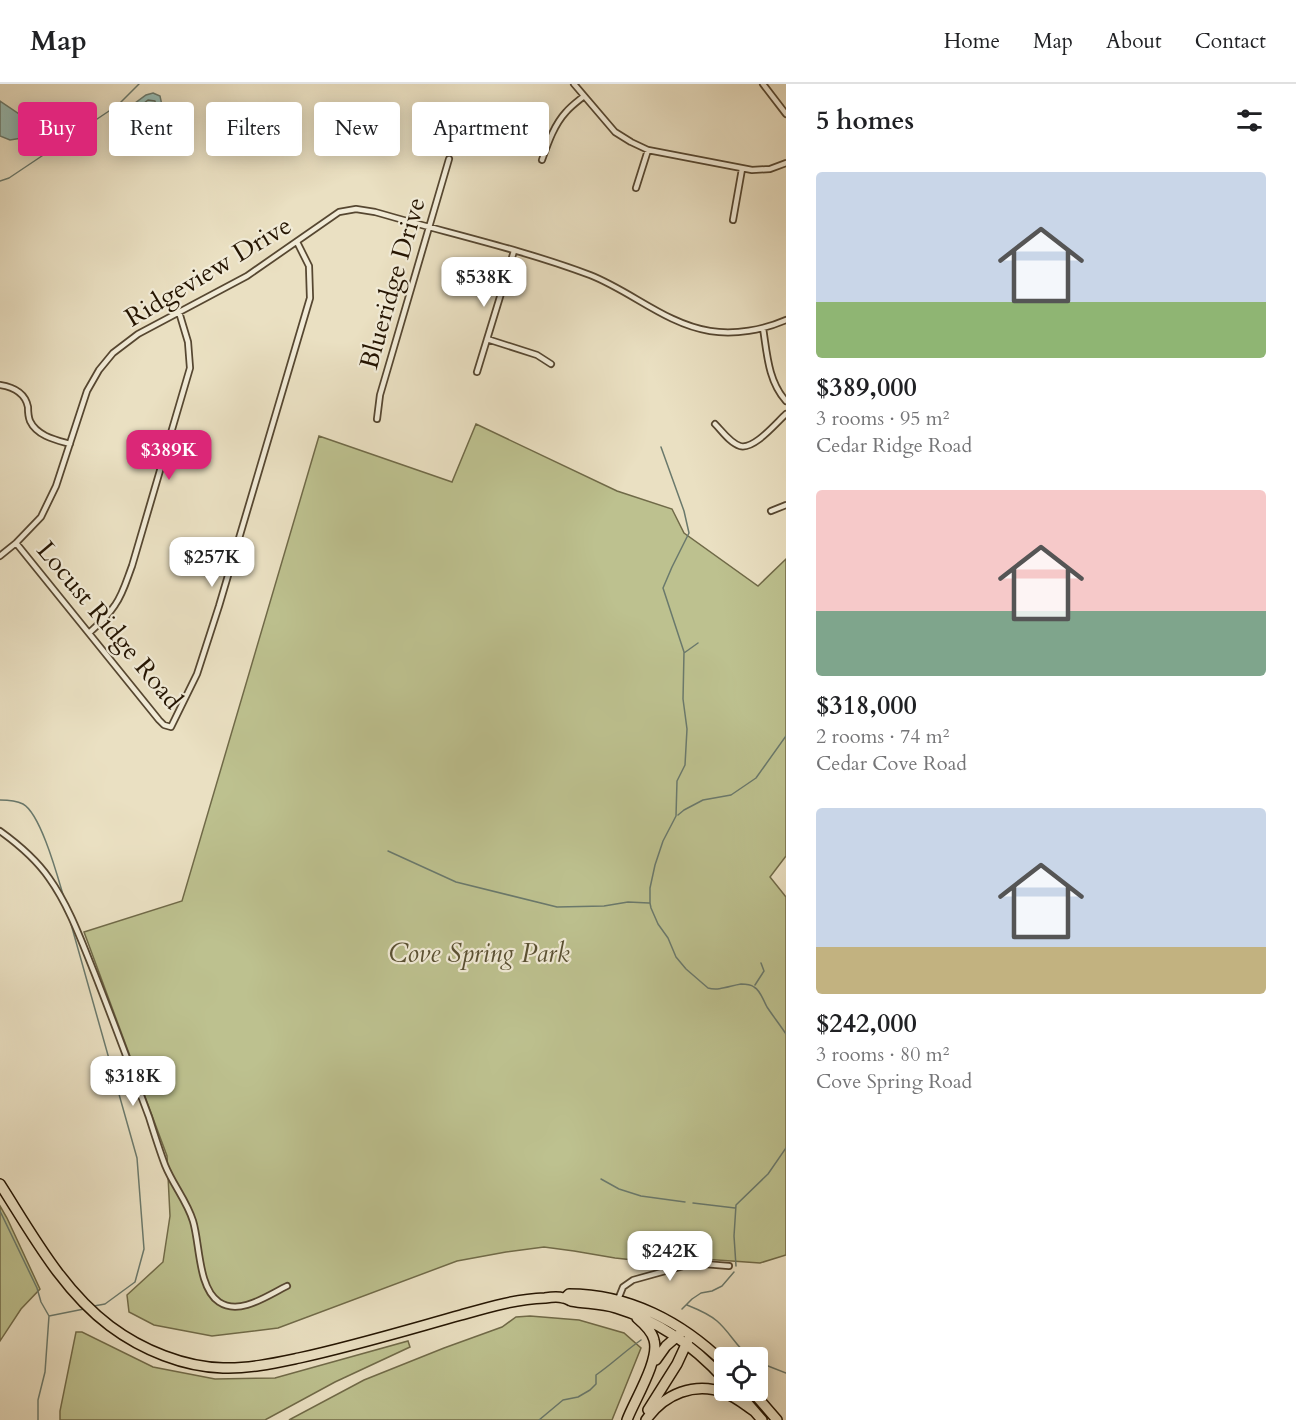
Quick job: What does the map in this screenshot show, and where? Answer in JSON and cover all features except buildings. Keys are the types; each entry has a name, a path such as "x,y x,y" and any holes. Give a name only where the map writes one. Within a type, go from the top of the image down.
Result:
{"highway":[{"path":"0,1184 59,1275 90,1309 111,1327 141,1346 189,1363 224,1368 276,1362 368,1342 499,1304 537,1298 565,1298 569,1294 598,1296 630,1313 646,1326 655,1342 649,1371 627,1420"},
{"path":"616,1304 648,1310 714,1356"},
{"path":"630,1313 654,1323 677,1337 687,1336"},
{"path":"687,1336 714,1368"},
{"path":"645,1420 677,1364 687,1336"},
{"path":"649,1371 661,1352 677,1337"},
{"path":"645,1420 665,1400 681,1391 698,1388 724,1392 754,1411"},
{"path":"745,1401 762,1420"},
{"path":"761,1401 777,1420"}],"street":[{"path":"574,84 615,132 648,150 752,170 770,169 786,163"},
{"path":"763,84 786,114"},
{"path":"542,160 559,121 567,110 584,96"},
{"path":"636,188 648,150"},
{"name":"Blueridge Drive","path":"377,419 380,395 449,159"},
{"path":"733,220 742,168"},
{"name":"Ridgeview Drive","path":"0,556 41,517 56,486 87,391 99,370 114,352 138,334 248,276 339,212 356,209 375,212 565,266 603,280 677,322 693,328 724,333 740,332 763,328 786,320"},
{"name":"Locust Ridge Road","path":"16,543 159,720 171,727 197,674 219,606 310,297 309,266 297,242"},
{"path":"477,372 514,251"},
{"path":"89,633 105,618 124,589 190,368 188,342 179,312"},
{"path":"763,328 775,386 786,401"},
{"path":"487,339 537,355 551,364"},
{"path":"0,385 15,388 20,392 27,403 30,421 34,427 51,438 70,444"},
{"path":"715,424 731,441 745,447 754,443 786,414"},
{"path":"771,511 786,505"},
{"path":"0,831 22,848 44,870 72,920 144,1103 165,1165 188,1206 196,1233 202,1274 212,1295 226,1305 237,1306 252,1303 287,1286"},
{"path":"616,1304 626,1284 639,1279 687,1265 729,1266"}],"green space":[{"name":"Cove Spring Park","path":"476,424 617,491 672,509 684,533 758,586 786,559 786,856 770,877 786,897 786,1255 760,1263 703,1259 652,1262 544,1247 457,1261 278,1328 212,1336 154,1325 129,1312 127,1295 163,1262 170,1216 167,1156 84,932 182,901 319,436 452,482"},
{"path":"0,1206 40,1289 21,1309 0,1341"},
{"path":"516,1317 579,1320 624,1333 641,1348 612,1420 289,1420 364,1380 502,1327"},
{"path":"76,1332 82,1332 153,1367 215,1379 275,1378 408,1341 410,1347 335,1382 265,1420 60,1420"}],"water":[{"path":"153,93 160,96 161,102 137,102"},
{"path":"0,101 18,113 18,139 10,140 0,136"}],"waterway":[{"path":"0,181 9,178 118,105 139,84"},
{"path":"661,447 684,511 689,533 663,588 684,652 683,699 687,729 685,765 677,781 676,816 663,841 655,865 650,888 651,908 676,957 686,969 708,988 720,989 741,984 752,986 760,993 786,1034"},
{"path":"684,653 698,643"},
{"path":"678,815 703,800 731,795 756,778 786,736"},
{"path":"0,800 21,803 30,810 48,847 64,898"},
{"path":"388,851 456,882 557,907 604,906 628,902 649,903"},
{"path":"69,917 137,1158 144,1249 135,1282 105,1304 94,1306"},
{"path":"755,985 764,971 761,963"},
{"path":"736,1266 734,1236 736,1205 768,1174 786,1148"},
{"path":"601,1179 619,1189 641,1196 685,1202"},
{"path":"693,1203 735,1208"},
{"path":"0,1211 49,1316 45,1372 38,1400 38,1420"},
{"path":"682,1309 701,1293 722,1286 734,1272"},
{"path":"687,1305 717,1321 740,1347"},
{"path":"49,1316 84,1309"},
{"path":"539,1420 563,1400 578,1397 590,1390 596,1384 596,1375 641,1340"},
{"path":"768,1366 786,1373"}]}
